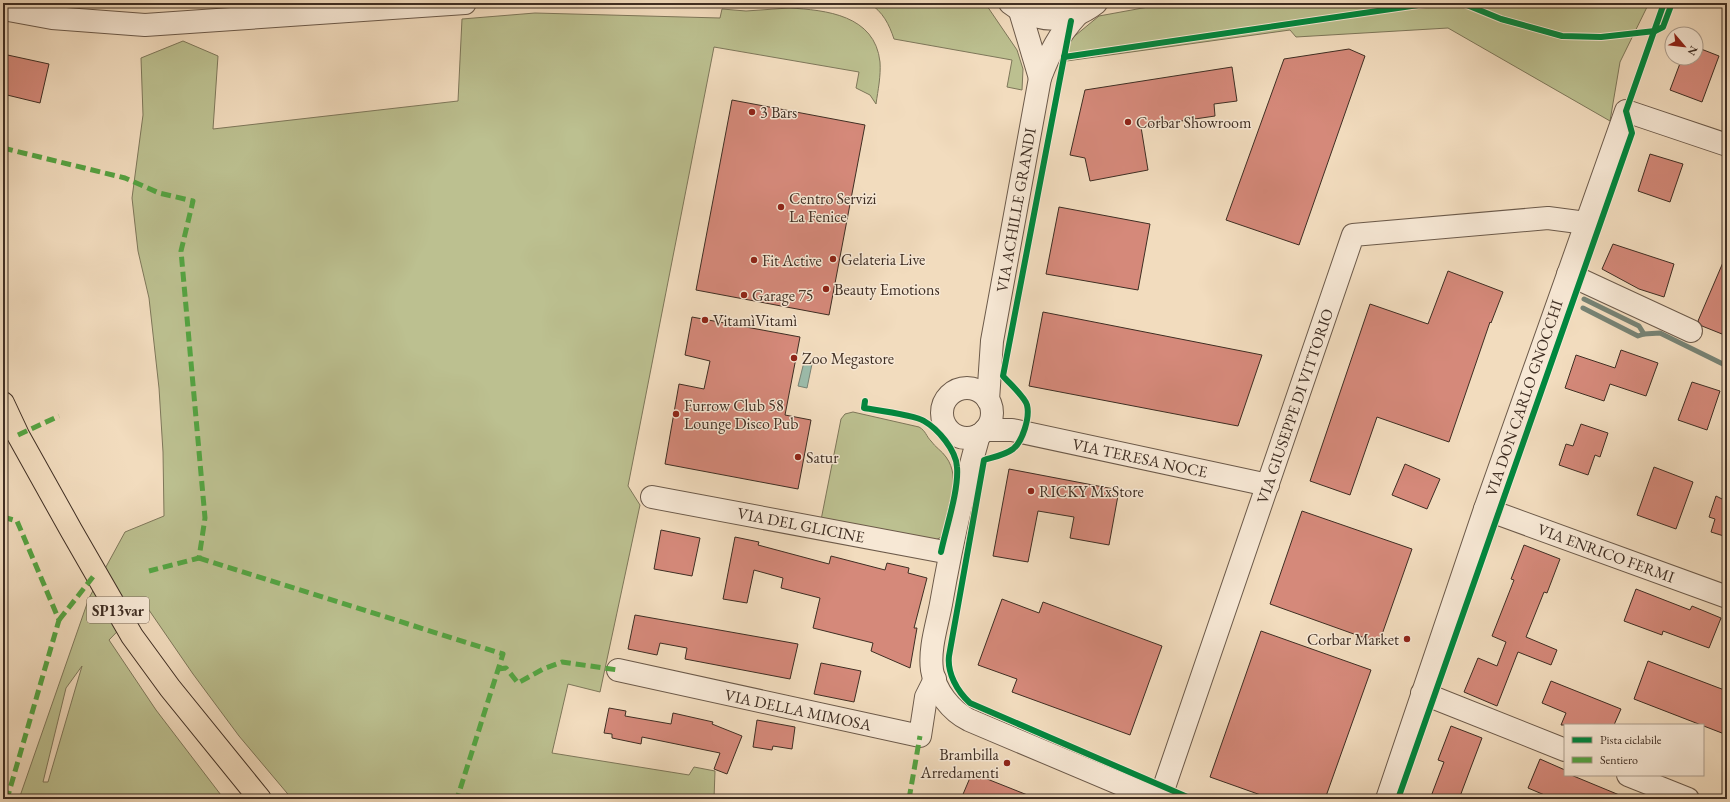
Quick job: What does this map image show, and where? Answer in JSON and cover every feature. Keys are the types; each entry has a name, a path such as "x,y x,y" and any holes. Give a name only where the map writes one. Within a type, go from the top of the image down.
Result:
{"main road":[{"name":"SP13var","path":"3,402 18,435 132,636 170,688 260,799"}],"street":[{"path":"3,8 52,18 145,25 465,3"},
{"path":"1015,7 1039,18 1058,19 1077,15 1096,3"},
{"name":"VIA ACHILLE GRANDI","path":"1015,7 1040,78"},
{"name":"VIA ACHILLE GRANDI","path":"992,341 1040,78 1056,41 1077,15"},
{"name":"VIA DON CARLO GNOCCHI","path":"1387,799 1485,509 1626,111 1727,145"},
{"name":"VIA GIUSEPPE DI VITTORIO","path":"1160,799 1353,234 1548,218 1586,223"},
{"path":"1568,274 1691,331"},
{"path":"958,390 984,360 992,341"},
{"path":"992,341 989,403 991,419 982,432 966,480 950,553 934,640 932,662 935,679 949,705 960,715 969,720 1156,799"},
{"path":"966,480 962,458 952,433 945,425 942,410 948,396 958,390 966,388 975,389 989,403 999,421 1012,430"},
{"name":"VIA TERESA NOCE","path":"982,432 1012,430 1268,485"},
{"path":"952,433 964,438 982,432"},
{"name":"VIA DEL GLICINE","path":"652,497 950,553"},
{"name":"VIA ENRICO FERMI","path":"1485,509 1727,598"},
{"name":"VIA DELLA MIMOSA","path":"618,670 920,736 926,697 935,679"},
{"path":"1422,693 1564,750"},
{"path":"1630,776 1688,799"}],"green space":[{"path":"869,3 985,3 1017,50 1023,69 1022,90 1007,87 1012,60 894,39 885,19 878,10"},
{"path":"1170,3 1649,3 1620,62 1610,121 1448,28 1296,37 1290,30 1052,63 1065,44 1099,16"},
{"path":"789,8 803,9 833,14 846,18 859,25 869,34 876,46 880,62 880,78 876,104 870,95 856,88 859,72 714,47 628,486 640,505 600,692 568,684 552,753 689,775 694,767 715,771 714,799 292,799 239,736 193,674 140,597 141,607 109,640 156,710 224,799 19,799 89,598 125,532 164,516 163,452 159,388 149,298 138,251 132,198 143,115 141,58 183,41 218,56 213,129 458,101 462,19 535,13 720,18 722,9 746,11","holes":["82,666 48,782 43,782 66,688"]},
{"path":"853,412 919,427 946,457 951,465 953,485 943,536 932,542 821,520 841,419 845,414"}],"shaded area":[{"path":"804,362 812,364 807,388 798,386"}],"building":[{"path":"1349,49 1365,56 1299,245 1226,220 1284,59"},
{"path":"1704,50 1719,56 1702,102 1670,90 1679,66 1704,66"},
{"path":"3,54 49,64 40,103 3,94"},
{"name":"Corbar Showroom","path":"1232,67 1237,101 1214,104 1215,116 1141,127 1148,170 1090,181 1085,158 1070,155 1085,90"},
{"name":"Centro Servizi La Fenice","path":"732,100 865,125 829,315 696,290"},
{"path":"1650,154 1683,164 1670,202 1638,191"},
{"path":"1059,207 1150,224 1138,290 1046,274"},
{"path":"1613,244 1674,264 1664,297 1639,289 1602,269"},
{"path":"1727,253 1727,336 1702,326 1698,321"},
{"path":"1448,271 1503,292 1491,323 1490,322 1449,442 1377,417 1350,495 1310,481 1370,304 1428,324"},
{"path":"1043,312 1262,355 1238,426 1029,386"},
{"path":"692,317 800,337 785,415 811,420 798,489 665,464 679,384 704,389 710,361 685,355"},
{"path":"1621,350 1658,363 1646,396 1610,384 1604,401 1565,388 1576,355 1615,368"},
{"path":"1692,382 1720,391 1707,430 1678,420"},
{"path":"1581,424 1608,433 1600,457 1595,455 1588,475 1559,465 1566,444 1573,446"},
{"path":"1405,464 1440,479 1427,509 1392,495"},
{"path":"1654,467 1693,482 1676,529 1637,515"},
{"path":"1009,469 1119,490 1109,545 1070,538 1074,517 1038,511 1028,562 993,556"},
{"path":"1725,492 1727,492 1727,537 1711,532 1715,519 1709,517 1716,496 1722,499"},
{"path":"1302,511 1412,549 1379,643 1270,604"},
{"path":"661,530 700,538 692,576 654,569"},
{"path":"735,537 759,542 758,545 829,564 831,556 885,570 887,563 909,568 908,573 927,578 914,628 917,628 910,668 871,651 873,643 813,628 820,598 781,588 783,578 754,570 747,603 723,599"},
{"path":"1524,545 1560,559 1547,593 1544,592 1526,637 1557,650 1551,665 1518,652 1497,706 1464,692 1478,658 1497,666 1506,642 1492,636 1514,580 1511,579"},
{"path":"1636,589 1690,610 1692,606 1721,618 1709,648 1663,631 1662,635 1624,621"},
{"path":"1002,599 1039,613 1043,602 1162,646 1130,735 1012,692 1017,679 978,665"},
{"path":"635,615 798,644 790,679 685,659 687,648 660,643 657,655 628,649"},
{"path":"1261,631 1371,670 1325,799 1272,799 1210,777"},
{"path":"1648,661 1727,691 1727,735 1704,726 1704,724 1699,724 1634,699"},
{"path":"821,663 861,671 854,702 814,694"},
{"path":"1551,681 1621,709 1614,724 1561,725 1566,713 1542,703"},
{"path":"609,708 626,711 625,716 671,724 673,713 713,722 712,724 742,736 727,774 714,769 720,753 642,737 641,744 612,738 612,734 604,733"},
{"path":"757,720 795,727 792,749 773,746 772,750 753,747"},
{"path":"1451,726 1482,738 1459,799 1430,799 1444,762 1438,760"},
{"path":"1540,759 1564,770 1564,776 1573,776 1629,799 1554,799 1528,788"},
{"path":"972,773 1035,798 1035,799 961,799"}],"waterway":[{"path":"1584,299 1639,326 1644,334 1660,333 1727,366"},
{"path":"1583,308 1638,336 1644,334"}],"marked path":[{"path":"3,148 125,178 159,193 193,201 181,251 205,518 199,558 149,571"},
{"path":"18,435 59,416"},
{"path":"3,517 17,521 59,620 7,799"},
{"path":"199,558 503,654 457,799"},
{"path":"59,620 96,573"},
{"path":"498,669 506,668 518,683 543,669 562,662 618,670"},
{"path":"909,799 920,736"}],"cycle path":[{"path":"1064,57 1432,3"},
{"path":"1462,3 1501,19 1562,36 1601,37 1655,31 1663,27 1672,3"},
{"path":"1398,799 1632,133 1626,111 1664,3"},
{"path":"1071,21 1003,376 1026,402 1028,410 1027,422 1023,435 1013,449 984,460 949,656 950,669 951,675 957,687 970,703 1192,799"},
{"path":"865,401 864,408 904,415 924,421 935,429 950,447 956,460 957,476 952,509 941,552"}],"place":[{"name":"3 Bars","path":"752,112"},
{"name":"Corbar Showroom","path":"1128,122"},
{"name":"Centro Servizi La Fenice","path":"781,207"},
{"name":"Gelateria Live","path":"833,259"},
{"name":"Fit Active","path":"754,260"},
{"name":"Beauty Emotions","path":"826,289"},
{"name":"Garage 75","path":"744,295"},
{"name":"VitamìVitamì","path":"705,320"},
{"name":"Zoo Megastore","path":"794,358"},
{"name":"Furrow Club 58 Lounge Disco Pub","path":"676,414"},
{"name":"Satur","path":"798,457"},
{"name":"RICKY MxStore","path":"1031,491"},
{"name":"Corbar Market","path":"1407,639"},
{"name":"Brambilla Arredamenti","path":"1007,763"}]}
